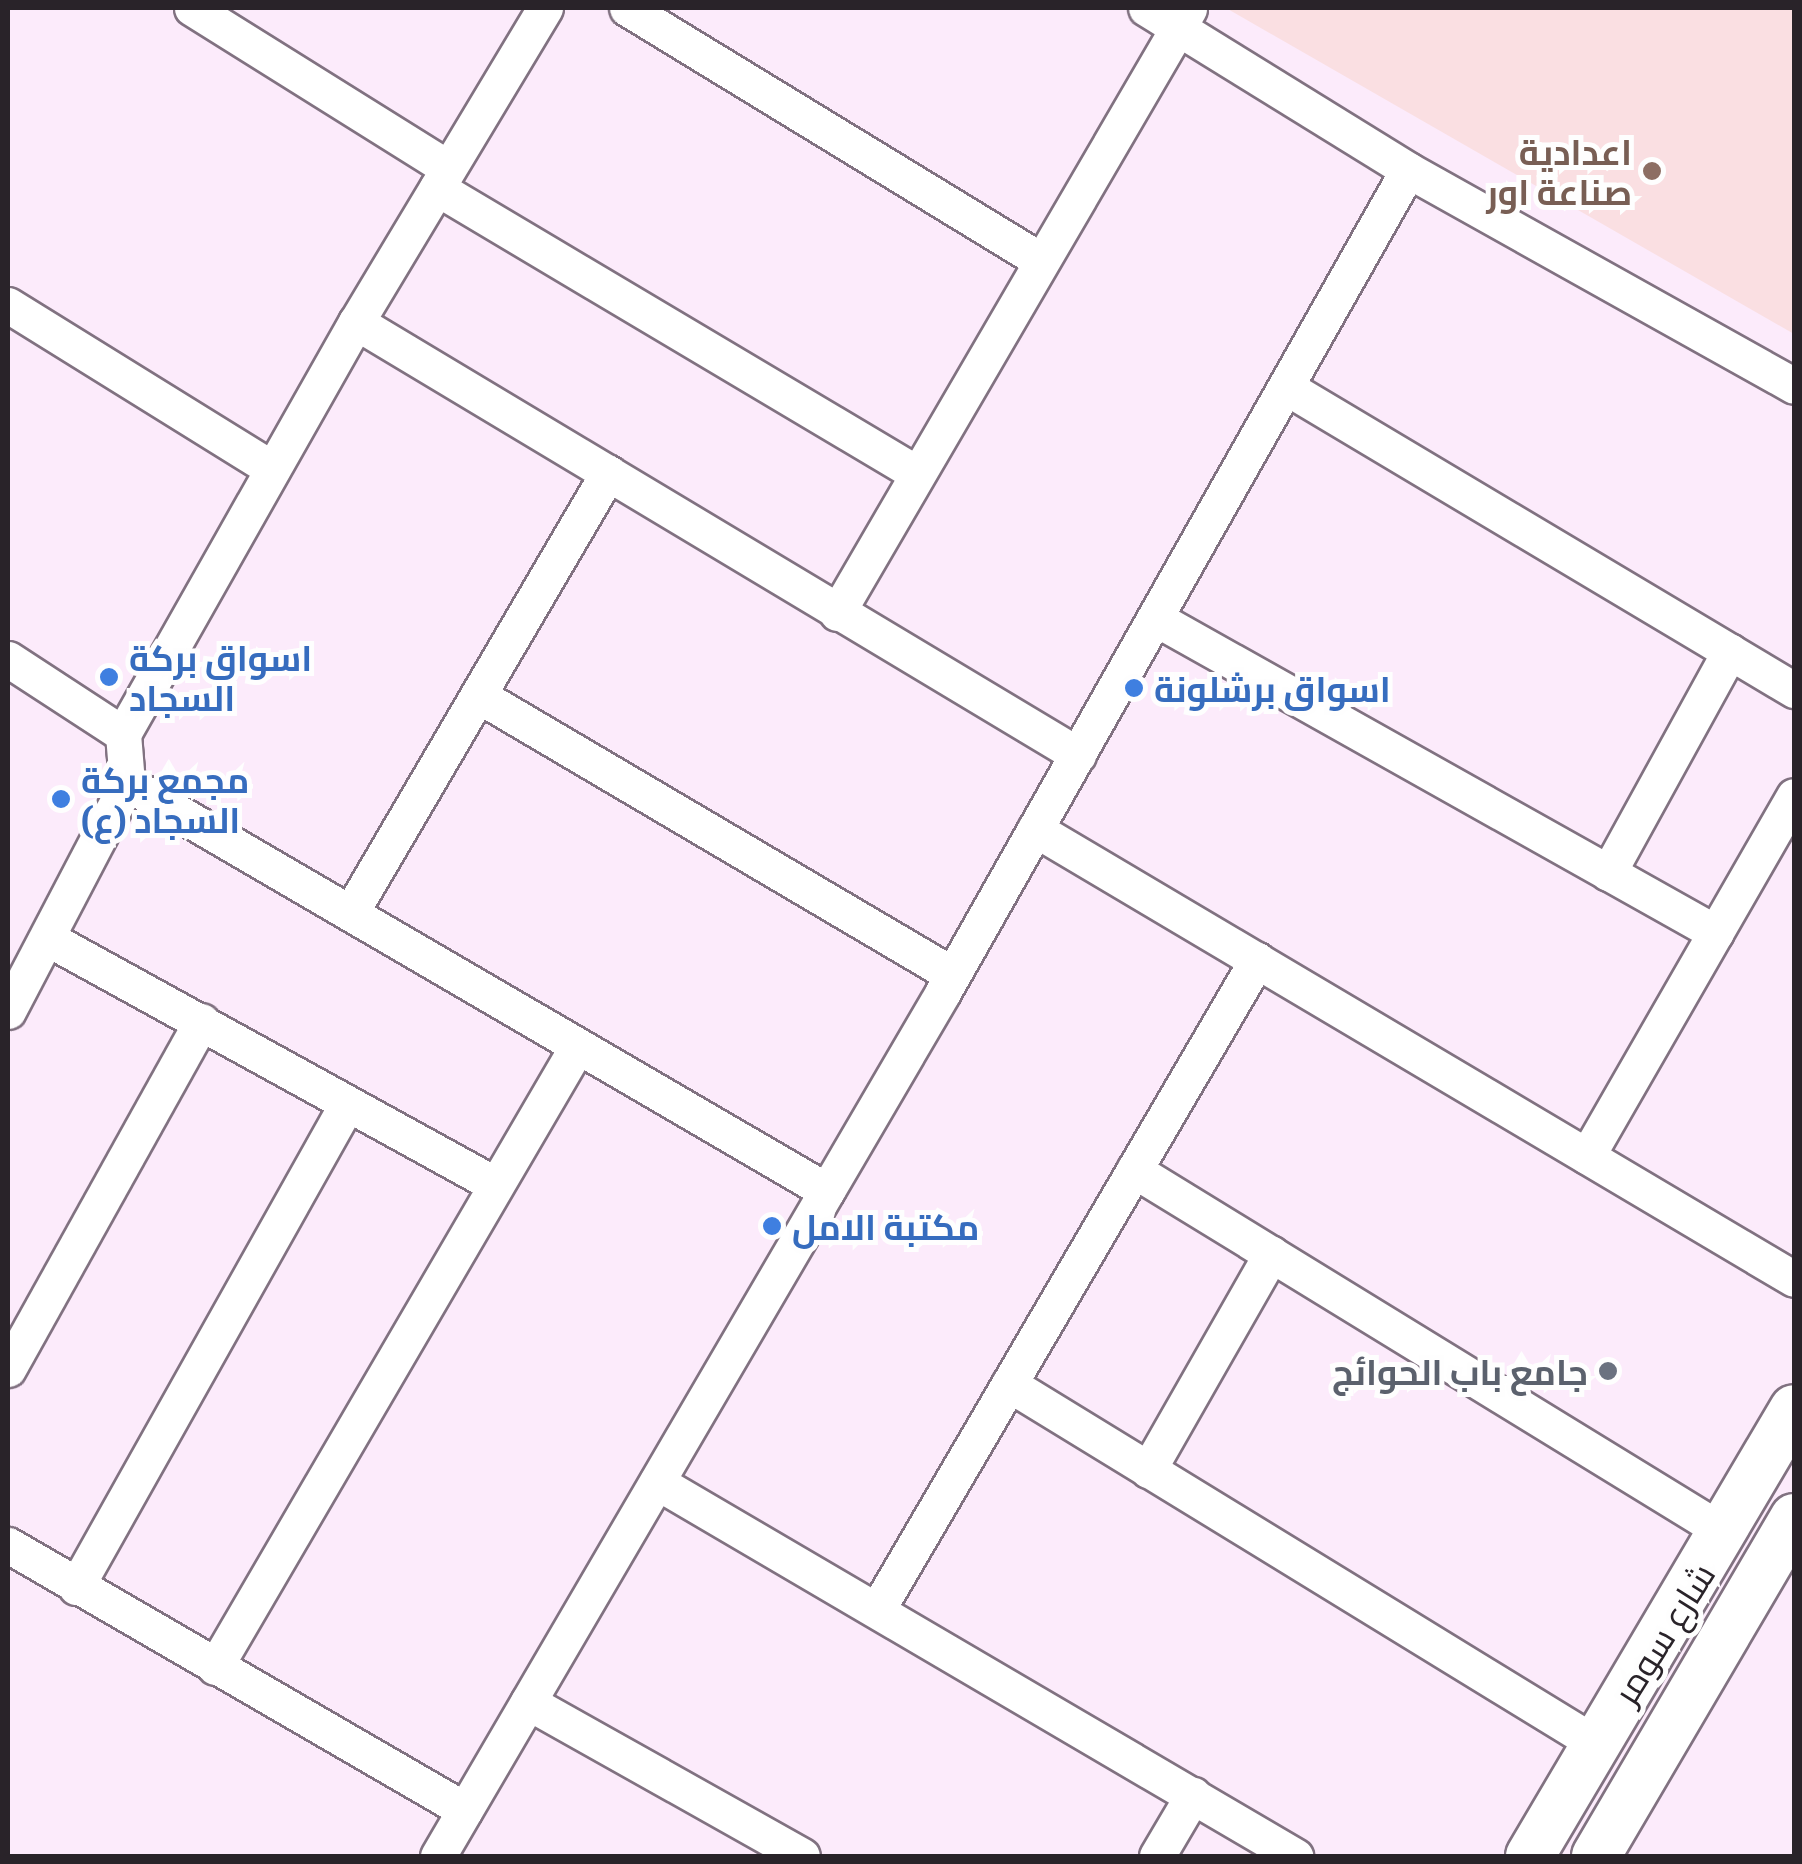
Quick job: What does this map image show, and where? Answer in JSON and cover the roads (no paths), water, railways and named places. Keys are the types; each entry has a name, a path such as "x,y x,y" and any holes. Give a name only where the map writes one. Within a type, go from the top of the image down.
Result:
{"main road":[{"name":"شارع سومر","path":"1530,1856 1794,1409"},
{"name":"شارع سومر","path":"1596,1856 1794,1518"}],"street":[{"path":"192,8 443,178 916,473"},
{"path":"8,1008 127,783 123,734 356,322 546,8"},
{"path":"627,8 1041,261"},
{"path":"1146,8 1185,17 1408,170 1794,386"},
{"path":"838,613 916,473 1185,17"},
{"path":"438,1856 953,975 1408,170"},
{"path":"8,305 272,469"},
{"path":"356,322 1078,755"},
{"path":"1286,387 1794,690"},
{"path":"350,912 608,473"},
{"path":"1156,618 1716,932"},
{"path":"1608,873 1730,651"},
{"path":"8,659 123,734"},
{"path":"478,695 953,975"},
{"path":"127,783 828,1191"},
{"path":"1587,1156 1794,796"},
{"path":"1035,830 1794,1279"},
{"path":"47,938 496,1186"},
{"path":"877,1610 1257,960"},
{"path":"8,1369 202,1021"},
{"path":"215,1667 577,1048"},
{"path":"76,1587 347,1104"},
{"path":"1134,1170 1724,1532"},
{"path":"1148,1470 1271,1254"},
{"path":"1009,1384 1595,1743"},
{"path":"657,1482 1295,1856"},
{"path":"8,1545 466,1810"},
{"path":"528,1702 802,1856"},
{"path":"1158,1856 1193,1795"}],"place":[{"name":"اعدادية صناعة اور","path":"1652,171"},
{"name":"اسواق بركة السجاد","path":"109,677"},
{"name":"اسواق برشلونة","path":"1134,688"},
{"name":"مجمع بركة السجاد (ع)","path":"61,799"},
{"name":"مكتبة الامل","path":"772,1226"},
{"name":"جامع باب الحوائج","path":"1608,1371"}]}
